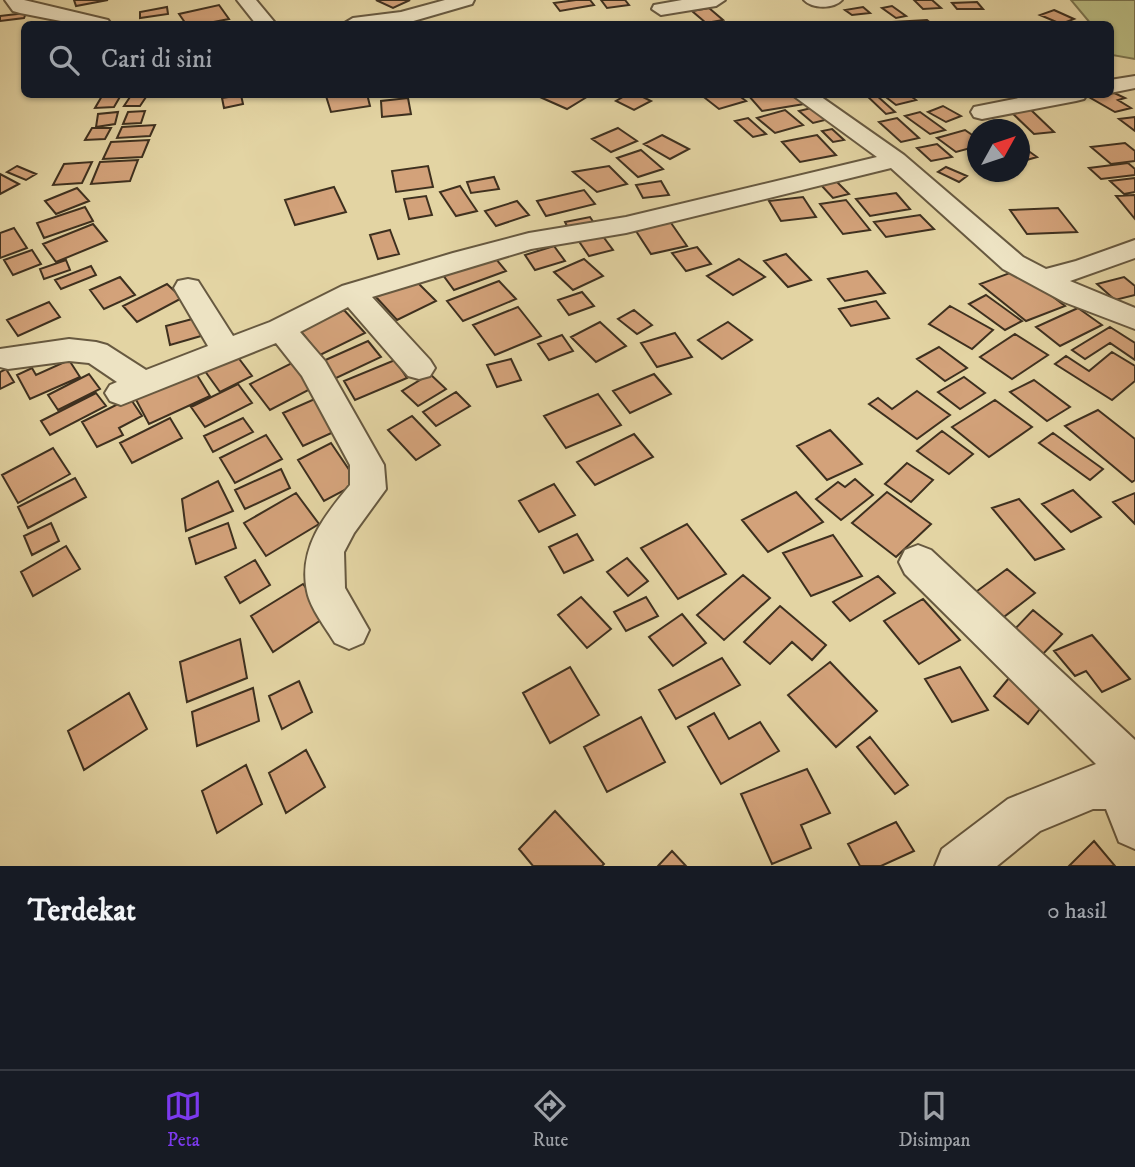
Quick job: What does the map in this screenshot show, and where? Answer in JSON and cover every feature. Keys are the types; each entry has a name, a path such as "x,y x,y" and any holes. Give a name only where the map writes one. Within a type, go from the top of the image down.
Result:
{"street":[{"path":"14,0 20,7 87,21"},
{"path":"246,0 264,21"},
{"path":"378,21 403,18 465,0"},
{"path":"656,4 716,0"},
{"path":"813,0 833,0"},
{"path":"656,4 676,21"},
{"path":"1114,86 1135,82"},
{"path":"808,98 896,160 1013,263 1074,295 1135,319"},
{"path":"982,112 1055,98"},
{"path":"8,358 69,350 96,353 132,388 281,329 352,293 463,259 528,242 626,225 896,160"},
{"path":"1043,279 1085,268 1135,248"},
{"path":"188,288 226,350"},
{"path":"352,293 419,368"},
{"path":"281,329 314,369 367,464 368,489 341,522 326,551 326,592 349,629"},
{"path":"918,562 1134,792"},
{"path":"959,866 1024,816 1092,786 1134,792"}],"green space":[{"path":"1071,0 1135,0 1135,59 1114,55 1114,21 1088,21"}],"building":[{"path":"74,0 108,0 76,6"},
{"path":"376,0 410,0 393,8"},
{"path":"590,0 594,5 560,11 554,3"},
{"path":"601,0 625,0 629,5 607,8"},
{"path":"914,0 932,0 941,8 923,9"},
{"path":"977,2 983,9 957,9 952,3"},
{"path":"219,5 229,19 184,21 179,14"},
{"path":"892,6 906,16 896,18 882,8"},
{"path":"167,7 168,14 140,18 140,12"},
{"path":"863,7 870,13 852,15 845,10"},
{"path":"709,8 723,20 704,21 692,11"},
{"path":"1054,10 1074,19 1054,21 1040,15"},
{"path":"26,13 24,18 0,21 0,16"},
{"path":"1114,93 1125,98 1118,100 1131,108 1115,112 1091,98 1114,98"},
{"path":"101,98 119,98 114,107 95,108"},
{"path":"129,98 145,98 140,106 124,106"},
{"path":"222,98 242,98 243,104 224,108"},
{"path":"327,98 368,98 370,106 331,112"},
{"path":"408,98 411,114 382,117 381,101"},
{"path":"542,98 585,98 567,109"},
{"path":"621,98 645,98 651,101 634,110 616,101"},
{"path":"705,98 742,98 746,101 719,109"},
{"path":"751,98 799,98 804,104 762,111"},
{"path":"869,98 879,98 895,112 886,114"},
{"path":"887,98 916,100 896,105"},
{"path":"943,106 961,116 946,122 928,112"},
{"path":"815,107 829,119 813,123 799,111"},
{"path":"1030,109 1054,132 1034,134 1030,130 1030,119 1018,119 1010,111"},
{"path":"785,110 803,125 775,133 757,118"},
{"path":"145,111 141,123 123,124 128,112"},
{"path":"118,112 115,124 96,127 98,114"},
{"path":"920,112 945,130 930,134 905,116"},
{"path":"1135,117 1135,131 1119,119"},
{"path":"748,118 766,134 753,137 735,121"},
{"path":"897,118 919,138 901,142 879,122"},
{"path":"155,125 150,136 117,138 122,127"},
{"path":"92,128 111,128 105,139 85,140"},
{"path":"618,128 637,141 611,152 592,139"},
{"path":"832,129 844,140 833,142 822,131"},
{"path":"965,130 967,149 956,152 937,138"},
{"path":"662,135 689,149 670,159 644,144"},
{"path":"817,135 836,155 800,162 782,142"},
{"path":"149,140 142,157 103,159 111,142"},
{"path":"1125,143 1135,151 1135,161 1111,164 1091,147"},
{"path":"937,144 952,157 931,161 917,148"},
{"path":"641,150 663,169 638,177 617,158"},
{"path":"138,160 130,181 91,184 100,162"},
{"path":"92,162 82,183 53,185 64,164"},
{"path":"1128,163 1135,169 1135,175 1101,179 1089,168"},
{"path":"17,166 36,174 26,180 7,172"},
{"path":"428,166 433,187 396,192 392,171"},
{"path":"609,166 627,184 597,192 573,172"},
{"path":"946,167 967,176 959,182 938,172"},
{"path":"0,174 19,184 0,194"},
{"path":"494,177 499,189 471,193 467,182"},
{"path":"1135,178 1135,192 1124,194 1110,181"},
{"path":"661,181 669,195 643,198 636,185"},
{"path":"836,181 849,194 833,198 821,185"},
{"path":"460,186 477,211 456,216 440,192"},
{"path":"334,187 346,212 295,225 285,200"},
{"path":"77,188 89,201 56,214 45,201"},
{"path":"584,190 595,204 546,216 537,201"},
{"path":"896,193 910,209 870,216 856,199"},
{"path":"1135,195 1135,219 1116,196"},
{"path":"426,196 432,215 409,219 404,199"},
{"path":"803,197 816,217 781,221 769,201"},
{"path":"846,200 870,230 843,234 820,204"},
{"path":"517,201 529,215 496,226 485,211"},
{"path":"85,207 93,221 44,238 37,223"},
{"path":"1058,208 1077,232 1027,234 1010,210"},
{"path":"920,215 934,229 886,237 874,222"},
{"path":"590,217 596,226 570,232 565,222"},
{"path":"669,220 687,246 651,254 634,228"},
{"path":"93,224 107,241 56,262 43,244"},
{"path":"14,228 27,248 0,258 0,233"},
{"path":"390,230 399,254 378,259 370,235"},
{"path":"599,231 613,250 589,256 576,237"},
{"path":"554,246 565,261 535,270 525,255"},
{"path":"697,247 711,264 686,271 672,253"},
{"path":"32,250 41,264 13,275 4,260"},
{"path":"491,253 506,271 454,290 440,271"},
{"path":"786,254 811,280 788,287 764,261"},
{"path":"584,259 603,276 573,290 554,272"},
{"path":"739,259 765,277 733,295 707,276"},
{"path":"66,260 70,270 44,279 40,269"},
{"path":"91,266 96,275 61,289 55,280"},
{"path":"1018,270 1065,306 1026,321 980,284"},
{"path":"867,271 885,293 845,301 828,279"},
{"path":"120,277 135,295 104,309 90,290"},
{"path":"1124,277 1135,286 1135,295 1115,300 1097,284"},
{"path":"414,279 436,301 397,320 376,297"},
{"path":"499,281 516,299 463,321 447,301"},
{"path":"167,284 182,298 137,322 123,306"},
{"path":"582,292 594,306 569,315 558,300"},
{"path":"986,295 1022,321 1005,330 969,304"},
{"path":"876,301 889,318 851,326 839,309"},
{"path":"49,302 60,317 18,336 7,320"},
{"path":"950,306 993,330 972,349 929,324"},
{"path":"518,307 541,336 495,355 473,325"},
{"path":"1078,308 1102,325 1060,346 1036,327"},
{"path":"344,310 365,333 320,355 300,330"},
{"path":"634,310 652,325 637,334 618,319"},
{"path":"196,318 201,336 170,345 166,326"},
{"path":"600,322 626,346 596,362 571,337"},
{"path":"728,322 752,340 722,359 698,340"},
{"path":"1110,327 1135,343 1135,360 1110,343 1085,359 1072,350"},
{"path":"675,333 692,357 657,367 641,343"},
{"path":"1015,334 1048,355 1012,379 980,357"},
{"path":"562,335 573,351 549,360 538,344"},
{"path":"368,341 381,357 334,379 321,362"},
{"path":"939,347 967,368 945,381 917,359"},
{"path":"234,352 252,376 220,392 202,367"},
{"path":"1112,352 1135,366 1135,381 1112,400 1055,364 1066,356 1089,371"},
{"path":"300,359 320,384 270,410 250,384"},
{"path":"511,359 521,380 497,387 487,365"},
{"path":"69,360 80,377 30,399 17,375 32,368 36,375"},
{"path":"395,360 407,378 355,400 344,381"},
{"path":"192,367 210,396 149,424 133,394"},
{"path":"6,369 14,382 0,389 0,372"},
{"path":"89,374 100,389 58,410 48,395"},
{"path":"430,374 446,389 418,406 402,391"},
{"path":"654,374 671,394 630,413 613,391"},
{"path":"964,377 985,393 960,409 938,392"},
{"path":"1034,380 1070,407 1047,421 1010,392"},
{"path":"238,384 252,403 205,427 191,407"},
{"path":"917,391 950,415 917,439 869,404 878,398 892,409"},
{"path":"456,392 470,406 436,426 423,412"},
{"path":"96,393 106,406 50,435 41,421"},
{"path":"598,394 621,425 566,448 544,416"},
{"path":"130,398 142,416 119,428 123,435 97,447 82,422"},
{"path":"317,398 338,430 303,446 283,413"},
{"path":"995,400 1032,427 989,457 952,427"},
{"path":"1098,410 1135,439 1135,480 1132,482 1065,426"},
{"path":"412,416 440,445 416,460 388,430"},
{"path":"170,418 182,438 132,463 120,443"},
{"path":"243,418 253,432 213,452 204,436"},
{"path":"830,430 862,464 827,480 797,446"},
{"path":"942,431 973,454 949,474 917,451"},
{"path":"1053,433 1103,469 1090,480 1039,443"},
{"path":"634,434 653,457 595,485 577,462"},
{"path":"266,435 282,459 235,483 220,458"},
{"path":"331,443 358,483 324,501 298,460"},
{"path":"53,448 70,474 18,503 2,475"},
{"path":"907,463 933,480 911,502 885,484"},
{"path":"281,469 290,488 245,509 235,490"},
{"path":"75,478 86,497 28,528 18,507"},
{"path":"855,479 873,495 841,520 816,499 838,482 845,487"},
{"path":"218,481 233,511 186,531 182,499"},
{"path":"554,484 575,515 539,532 519,501"},
{"path":"1073,490 1101,517 1071,532 1042,504"},
{"path":"796,492 823,522 768,552 742,520"},
{"path":"887,492 931,524 896,557 852,523"},
{"path":"296,493 319,524 266,556 244,523"},
{"path":"1135,493 1135,524 1113,502"},
{"path":"1019,499 1064,549 1035,560 992,508"},
{"path":"51,523 59,541 32,555 24,536"},
{"path":"228,523 236,548 196,564 189,538"},
{"path":"687,524 726,574 678,599 641,548"},
{"path":"577,534 593,560 564,573 549,547"},
{"path":"833,535 862,576 811,596 783,553"},
{"path":"66,546 80,569 33,596 21,572"},
{"path":"627,558 648,581 628,596 607,572"},
{"path":"255,560 270,585 240,603 225,577"},
{"path":"1007,569 1035,593 1000,620 973,594"},
{"path":"743,575 770,598 724,640 697,615"},
{"path":"878,576 895,593 850,621 833,602"},
{"path":"303,584 327,616 273,652 251,616"},
{"path":"581,597 611,629 587,648 558,615"},
{"path":"646,597 658,616 626,631 614,612"},
{"path":"923,599 960,640 919,664 884,621"},
{"path":"780,606 826,645 812,660 792,642 770,664 744,642"},
{"path":"1033,610 1062,634 1043,654 1014,630"},
{"path":"682,614 706,643 673,666 649,637"},
{"path":"1092,635 1130,679 1102,692 1086,671 1075,676 1054,651"},
{"path":"240,639 247,678 187,702 180,662"},
{"path":"722,658 740,685 676,719 659,690"},
{"path":"830,662 877,711 836,747 788,695"},
{"path":"570,667 599,715 550,743 523,693"},
{"path":"960,667 988,710 952,722 925,679"},
{"path":"1009,678 1043,705 1028,724 994,696"},
{"path":"299,681 312,712 282,729 269,696"},
{"path":"253,688 259,721 197,746 192,712"},
{"path":"129,693 147,729 84,770 68,731"},
{"path":"714,713 729,739 760,722 779,751 721,784 688,727"},
{"path":"641,717 665,762 607,792 584,747"},
{"path":"870,737 908,785 895,794 857,747"},
{"path":"306,750 325,787 286,813 269,773"},
{"path":"246,765 262,804 217,833 202,791"},
{"path":"807,769 830,813 801,825 811,848 772,864 741,794"},
{"path":"555,811 604,864 602,866 533,866 519,849"},
{"path":"896,822 914,851 881,866 860,866 848,844"},
{"path":"1094,841 1115,866 1069,866"},
{"path":"672,851 686,866 658,866"}]}
